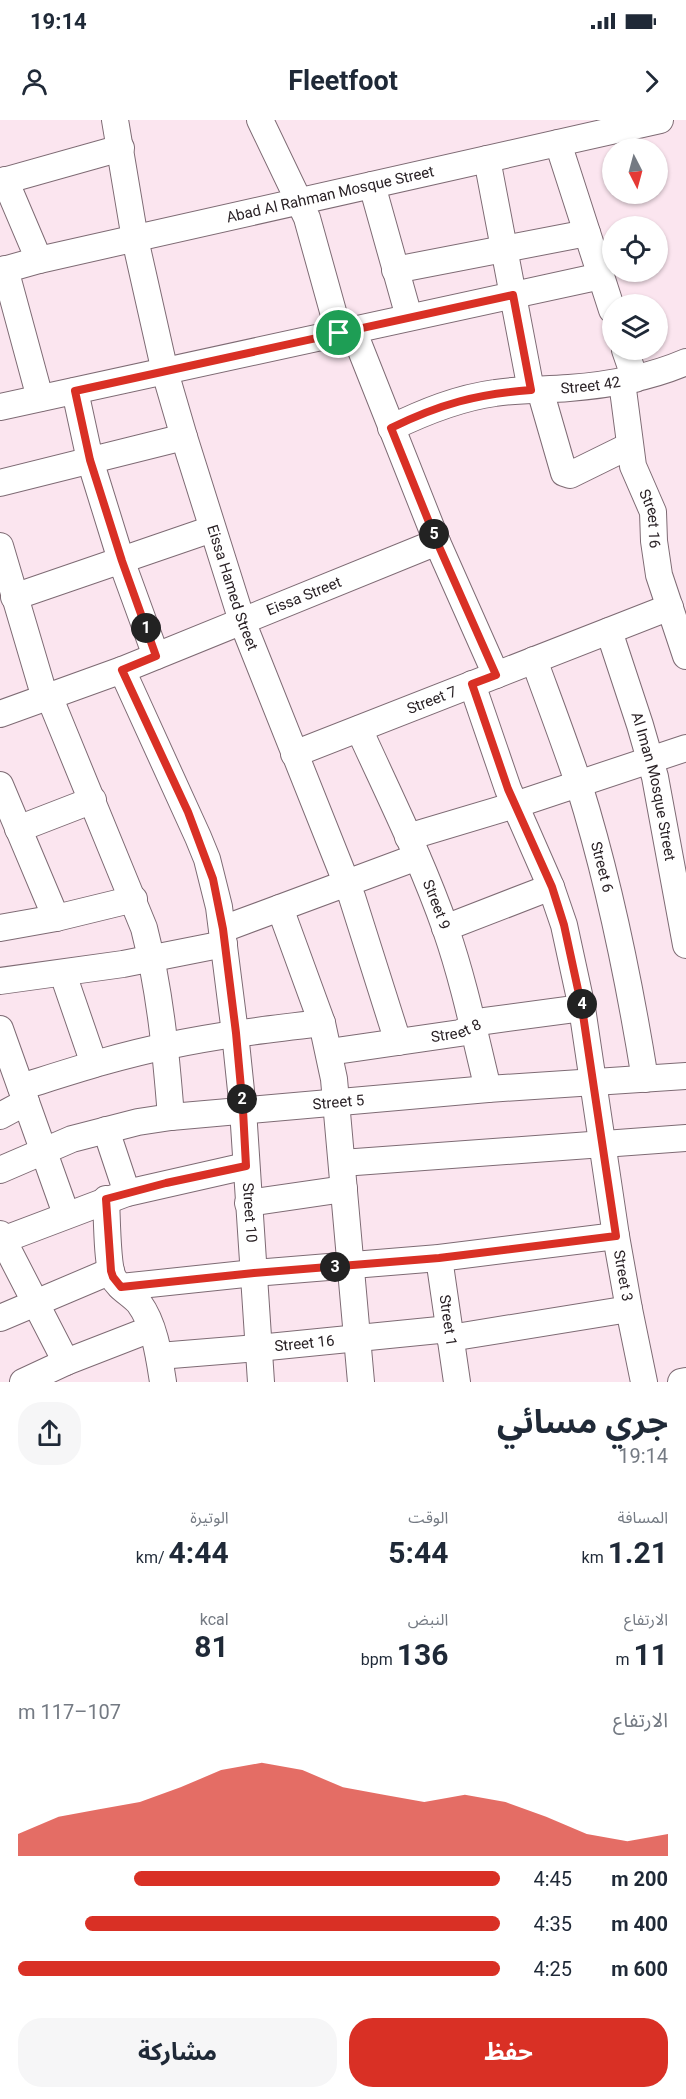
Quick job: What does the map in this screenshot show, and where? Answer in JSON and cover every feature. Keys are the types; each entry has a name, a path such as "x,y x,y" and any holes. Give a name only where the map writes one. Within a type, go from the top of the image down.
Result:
{"street":[{"name":"Eissa Hamed Street","path":"115,120 135,239 165,372 212,529 242,621 346,883 398,1042"},
{"path":"260,120 313,236 346,332 391,428 437,542 496,675"},
{"name":"Abad Al Rahman Mosque Street","path":"3,270 660,120"},
{"path":"558,143 607,294"},
{"path":"39,260 3,181 121,148"},
{"path":"487,159 513,295 536,390 564,473 570,475 629,446"},
{"path":"372,185 409,317"},
{"path":"395,270 587,233"},
{"path":"3,270 40,398"},
{"path":"0,407 601,276"},
{"name":"Street 16","path":"626,360 629,446 633,466 653,512 656,559 684,644"},
{"name":"Street 42","path":"391,428 424,412 459,400 495,393 628,380 686,362"},
{"path":"75,391 90,460 122,561 156,656"},
{"path":"0,483 184,436"},
{"path":"14,597 212,529"},
{"name":"Eissa Street","path":"0,714 122,670 437,542"},
{"path":"0,546 47,697 93,800 144,928 152,959 165,1046 171,1117"},
{"name":"Street 7","path":"294,754 670,607"},
{"name":"Al Iman Mosque Street","path":"609,631 650,759 686,945"},
{"name":"Street 6","path":"534,660 579,784 611,901 634,1011 645,1079"},
{"name":"Street 10","path":"122,670 188,812 207,859 224,936 243,1110 261,1382"},
{"name":"Street 3","path":"472,684 508,789 552,887 564,925 582,1008 616,1236 644,1382"},
{"name":"Street 9","path":"359,729 412,847 445,928 461,975 489,1089"},
{"path":"0,981 63,974 152,959 224,936 280,908 346,883 412,847 515,805 686,748"},
{"path":"0,785 56,918"},
{"path":"18,829 93,800"},
{"path":"445,928 552,887"},
{"path":"0,928 56,918 134,899"},
{"path":"280,908 322,1023 329,1052 337,1102 349,1265 361,1382"},
{"path":"63,974 94,1064"},
{"name":"Street 8","path":"329,1052 460,1033 485,1021 582,1008"},
{"path":"0,1116 24,1094 94,1064 165,1046 236,1033 322,1023"},
{"path":"0,1029 66,1214"},
{"name":"Street 5","path":"0,1170 72,1139 171,1117 489,1089 686,1076"},
{"path":"106,1130 116,1196 116,1279 138,1303 151,1329 159,1356 163,1382"},
{"path":"342,1163 686,1138"},
{"path":"66,1362 1,1238 116,1196 246,1166"},
{"path":"248,1203 344,1190"},
{"path":"0,1318 116,1279 254,1273 439,1258 616,1236"},
{"name":"Street 1","path":"439,1258 457,1382"},
{"name":"Street 16","path":"159,1356 450,1333 629,1309"},
{"path":"23,1382 66,1362 151,1329"},
{"path":"681,1382 686,1381"}],"route":[{"path":"513,295 531,390 495,393 459,400 424,412 391,428 437,542 496,675 472,684 508,789 552,887 564,925 582,1008 616,1236 439,1258 254,1273 121,1287 116,1283 111,1271 106,1199 166,1183 246,1166 236,1033 223,929 213,879 188,812 122,670 156,656 122,561 90,460 75,391 339,333 513,295"}]}
